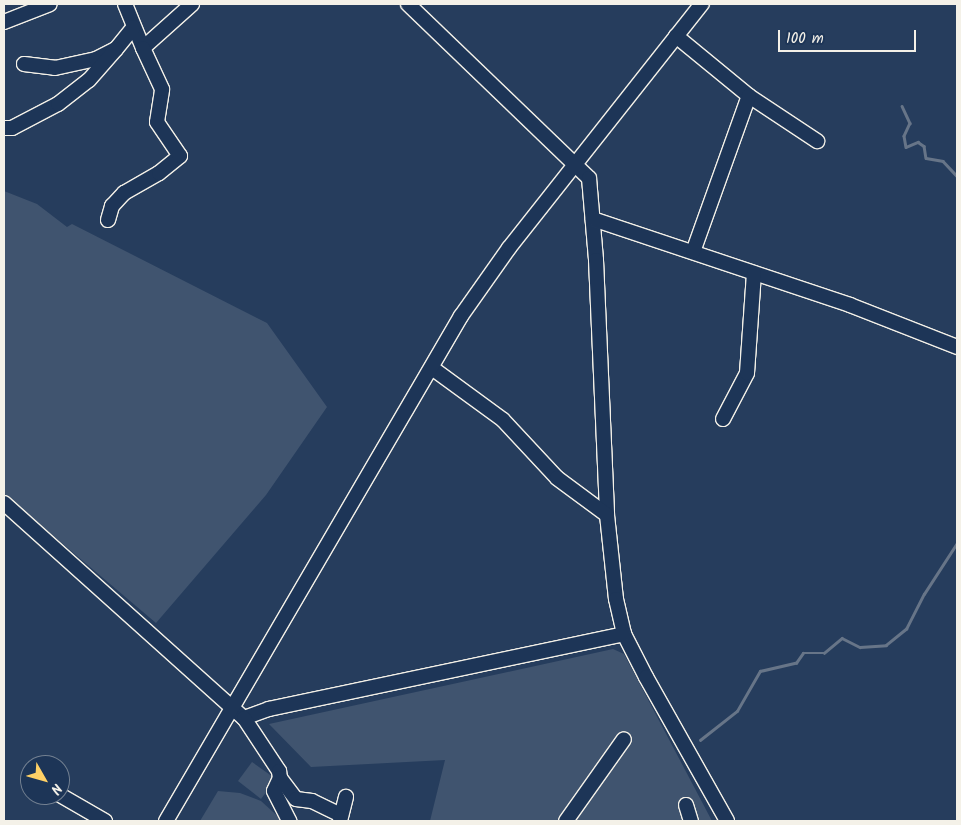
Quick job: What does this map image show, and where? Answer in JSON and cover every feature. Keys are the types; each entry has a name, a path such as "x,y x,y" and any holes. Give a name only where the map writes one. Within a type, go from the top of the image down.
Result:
{"street":[{"path":"4,22 50,4"},
{"path":"108,220 112,206 124,193 160,173 180,156 157,122 162,89 125,4"},
{"path":"143,48 192,4"},
{"path":"408,4 577,164 589,178 593,219 607,515 616,599 624,634 724,820"},
{"path":"166,821 230,708 461,316 509,248 702,4"},
{"path":"4,128 12,128 58,104 89,80 134,27"},
{"path":"676,36 749,96 817,141"},
{"path":"24,64 56,68 75,65 96,59 116,49"},
{"path":"693,252 749,96"},
{"path":"593,219 850,305 957,346"},
{"path":"723,419 747,373 754,272"},
{"path":"432,368 503,420 557,478 607,515"},
{"path":"4,503 230,708 244,718 280,778 296,799 312,801 340,818 346,797"},
{"path":"244,718 269,709 624,634"},
{"path":"566,821 624,739"},
{"path":"280,778 274,791 289,821"},
{"path":"70,801 105,821"},
{"path":"686,805 691,821"}],"shaded area":[{"path":"4,191 37,204 67,227 72,224 267,323 327,407 266,495 156,623 4,494"},
{"path":"613,649 624,654 712,821 430,821 445,760 311,767 269,724"},
{"path":"252,762 276,779 261,799 238,781"},
{"path":"218,791 240,793 261,801 283,821 200,821"}],"waterway":[{"path":"902,106 910,123 904,136 906,147 918,142 924,146 926,158 943,161 957,176"},
{"path":"700,740 737,711 760,671 796,663 803,653 824,653 842,638 860,647 886,645 906,629 924,594 957,543"}]}
